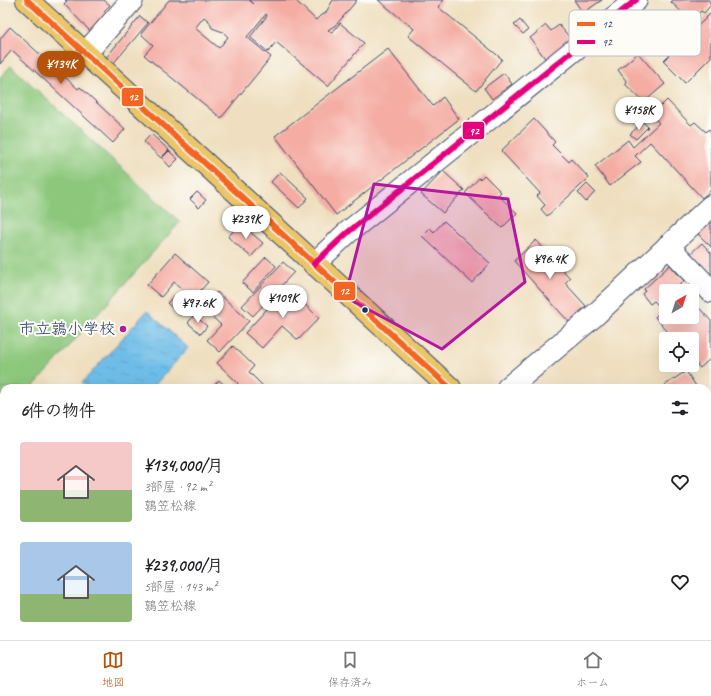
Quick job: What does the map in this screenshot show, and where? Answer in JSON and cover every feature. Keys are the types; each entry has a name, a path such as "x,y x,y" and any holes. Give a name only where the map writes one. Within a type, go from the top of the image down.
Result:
{"main road":[{"path":"27,0 314,264 442,384"}],"street":[{"path":"85,54 132,0"},
{"path":"624,10 636,0"},
{"path":"314,264 346,233 569,54"},
{"path":"513,384 595,315 711,206"},
{"path":"668,246 711,290"}],"highlighted area":[{"path":"374,184 508,199 525,282 442,349 345,297"}],"green space":[{"path":"11,66 180,222 36,384 0,384 0,77"}],"water":[{"path":"147,311 188,348 156,384 82,383"}],"building":[{"path":"65,0 104,0 110,5 104,11 107,14 90,31 64,4 67,1"},
{"path":"169,0 249,0 254,4 250,0 295,0 316,20 321,15 325,14 333,0 357,0 337,24 328,30 332,33 340,23 364,43 328,86 276,42 268,52 250,37 267,16 266,14 247,37 271,57 221,118 144,55 153,45 141,34","holes":["204,17 209,21 212,28 223,32 228,37 219,48 195,28"]},
{"path":"378,0 444,0 438,7 502,59 476,91 408,36 414,29"},
{"path":"574,0 602,0 587,10 581,10"},
{"path":"673,0 709,0 711,5 704,13 701,10 680,10 671,2"},
{"path":"711,13 711,57 685,83 663,61 668,56 701,56 701,23"},
{"path":"140,16 148,23 112,65 105,59"},
{"path":"520,20 528,30 523,34 514,25"},
{"path":"546,25 551,31 559,25 569,37 569,43 547,61 530,38"},
{"path":"10,27 78,89 80,87 125,129 113,143 12,50 0,64 0,39"},
{"path":"388,49 433,106 443,97 459,119 336,215 275,136"},
{"path":"634,56 641,56 665,84 644,102 625,84 627,82 618,70"},
{"path":"504,73 512,84 492,99 484,88"},
{"path":"667,100 691,125 695,122 706,132 709,129 711,132 711,190 702,198 650,142 635,156 641,162 610,186 595,166 628,140 633,147 659,123 652,115"},
{"path":"534,119 555,142 552,145 569,162 571,159 589,178 547,216 541,209 545,205 537,196 540,193 501,151"},
{"path":"643,122 648,127 636,139 630,134"},
{"path":"151,134 169,150 161,158 144,142"},
{"path":"169,151 178,159 170,167 162,158"},
{"path":"443,171 464,190 443,213 421,194"},
{"path":"280,172 308,198 299,208 271,182"},
{"path":"484,175 501,192 498,195 517,213 502,228 465,193 479,178 480,179"},
{"path":"587,184 595,192 586,202 578,193"},
{"path":"197,192 206,200 199,208 190,199"},
{"path":"711,219 711,247 697,233"},
{"path":"444,221 490,263 472,283 422,236 430,228 434,232"},
{"path":"240,223 263,243 251,257 228,237"},
{"path":"536,240 570,278 565,283 586,306 569,322 514,261"},
{"path":"702,243 711,253 711,277 689,255"},
{"path":"175,253 208,282 193,299 174,282 161,297 147,285"},
{"path":"266,257 276,266 253,292 242,283"},
{"path":"283,262 294,272 253,316 242,306"},
{"path":"670,265 684,281 681,284 659,284 658,305 654,301 650,304 642,294 645,291 644,289"},
{"path":"287,287 319,318 298,340 282,326 262,348 245,333"},
{"path":"217,292 249,321 220,352 207,340 221,325 203,308"},
{"path":"174,296 186,308 180,315 167,303"},
{"path":"699,308 711,321 711,358 700,368 699,367 699,332 668,332 661,324 699,324"},
{"path":"659,313 659,322 655,317"},
{"path":"194,315 207,326 201,334 188,323"},
{"path":"233,346 254,366 249,372 261,384 237,384 238,383 217,363"},
{"path":"687,372 695,384 666,384"},
{"path":"219,380 224,384 216,384"}],"transit line":[{"name":"12","path":"27,0 446,384"},
{"name":"92","path":"624,10 636,0"},
{"name":"92","path":"314,264 347,233 569,54"}],"place":[{"name":"市立鶉小学校","path":"123,329"}]}
